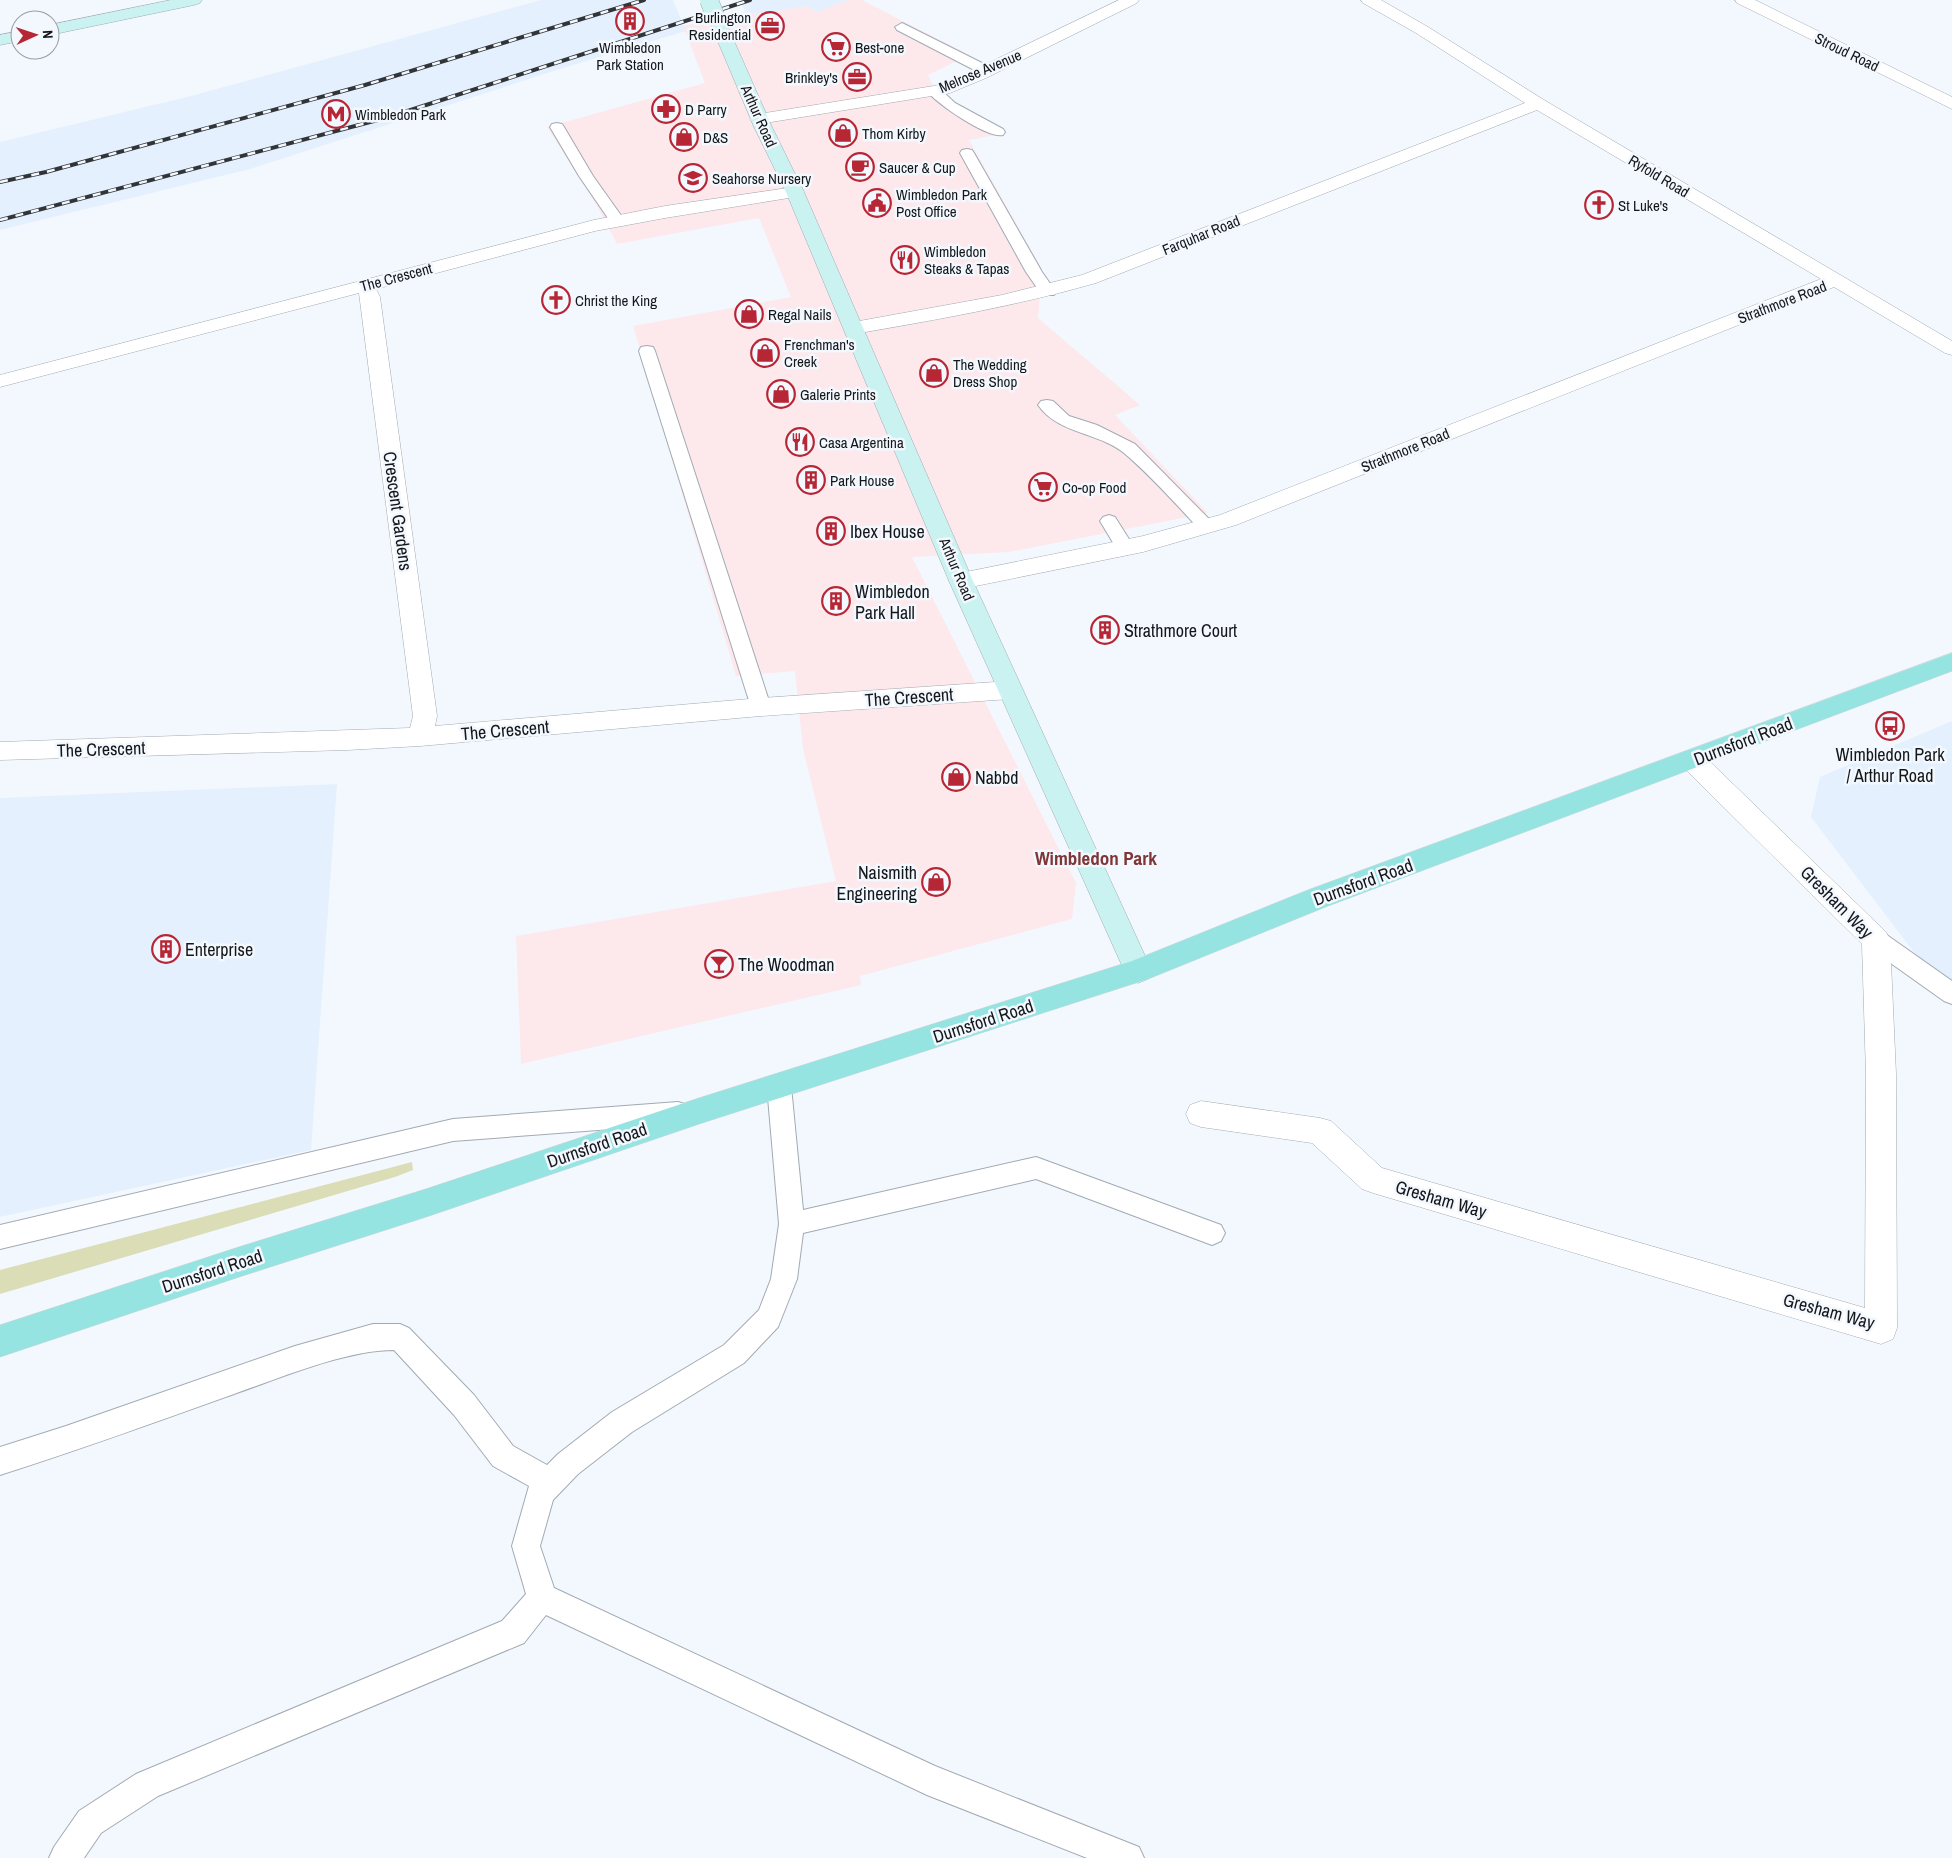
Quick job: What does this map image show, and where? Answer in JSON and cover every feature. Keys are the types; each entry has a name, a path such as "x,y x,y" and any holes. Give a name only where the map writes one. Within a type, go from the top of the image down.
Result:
{"main road":[{"name":"Durnsford Road","path":"0,1341 242,1261 436,1200 699,1111 1138,971 1318,898 1952,662"}],"street":[{"path":"60,28 174,2 194,0"},
{"name":"Arthur Road","path":"709,0 759,119 796,192 961,581 1138,971"},
{"name":"Melrose Avenue","path":"759,119 944,89 987,71 1131,0"},
{"name":"Ryfold Road","path":"1369,0 1422,30 1538,104 1952,348"},
{"name":"Stroud Road","path":"1743,0 1952,104"},
{"name":"Farquhar Road","path":"854,328 1048,292 1089,279 1538,104"},
{"name":"The Crescent","path":"0,381 364,285 617,221 796,192"},
{"name":"Strathmore Road","path":"961,581 1125,547 1228,520 1836,280"},
{"name":"Crescent Gardens","path":"364,285 370,297 425,716 420,737"},
{"name":"The Crescent","path":"0,752 347,742 761,708 1010,690"},
{"name":"Gresham Way","path":"1200,1114 1320,1131 1373,1179 1881,1328 1881,1074 1876,940 1692,760"}],"lane":[{"path":"902,26 987,71"},
{"path":"934,91 950,106 998,132"},
{"path":"557,127 586,176 617,221"},
{"path":"967,153 1034,272 1048,292"},
{"path":"647,351 761,708"},
{"path":"1047,405 1062,420 1091,429 1129,448 1206,526"},
{"path":"1109,521 1125,547"},
{"path":"1876,940 1952,994"},
{"path":"779,1086 792,1224 784,1279 769,1318 734,1354 622,1422 568,1464 541,1492 526,1546 542,1598 927,1779 1128,1858"},
{"path":"0,1237 453,1130 699,1111"},
{"path":"792,1224 1036,1168 1212,1233"},
{"path":"0,1461 75,1437 295,1359 373,1337 400,1337 464,1405 502,1456 550,1482"},
{"path":"65,1858 90,1822 147,1785 513,1632 542,1598"}],"shaded area":[{"path":"541,0 673,0 686,31 560,69 250,169 0,230 0,142 195,95"},
{"path":"740,0 848,0 816,12 807,6 758,14 745,12"},
{"path":"848,0 862,0 969,55 928,75 942,106 996,135 969,140 1042,269 1038,318 1140,405 1115,415 1208,513 1009,552 912,557 1076,883 1072,919 860,976 861,985 521,1064 516,936 836,881 803,749 795,671 736,676 633,326 791,297 759,218 617,244 597,206 547,127 705,83 683,26 745,12 758,14 807,6 816,12"},
{"path":"1952,721 1952,1002 1811,817 1820,777"},
{"name":"Enterprise","path":"337,784 311,1150 0,1217 0,798"}],"green space":[{"path":"412,1162 413,1170 395,1177 0,1294 0,1270"}],"railway":[{"path":"0,182 46,172 365,85 644,0"},
{"path":"0,220 389,117 750,0"}],"place":[{"name":"Wimbledon Park Station","path":"630,21"},
{"name":"Burlington Residential","path":"770,26"},
{"name":"Best-one","path":"836,47"},
{"name":"Brinkley's","path":"857,77"},
{"name":"D Parry","path":"666,109"},
{"name":"Wimbledon Park","path":"336,114"},
{"name":"Thom Kirby","path":"843,133"},
{"name":"D&S","path":"684,137"},
{"name":"Saucer & Cup","path":"860,167"},
{"name":"Seahorse Nursery","path":"693,178"},
{"name":"Wimbledon Park Post Office","path":"877,203"},
{"name":"St Luke's","path":"1599,205"},
{"name":"Wimbledon Steaks & Tapas","path":"905,260"},
{"name":"Christ the King","path":"556,300"},
{"name":"Regal Nails","path":"749,314"},
{"name":"Frenchman's Creek","path":"765,353"},
{"name":"The Wedding Dress Shop","path":"934,373"},
{"name":"Galerie Prints","path":"781,394"},
{"name":"Casa Argentina","path":"800,442"},
{"name":"Park House","path":"811,480"},
{"name":"Co-op Food","path":"1043,487"},
{"name":"Ibex House","path":"831,531"},
{"name":"Wimbledon Park Hall","path":"836,601"},
{"name":"Strathmore Court","path":"1105,630"},
{"name":"Wimbledon Park / Arthur Road","path":"1890,726"},
{"name":"Nabbd","path":"956,777"},
{"name":"Naismith Engineering","path":"936,882"},
{"name":"Enterprise","path":"166,949"},
{"name":"The Woodman","path":"719,964"}],"district":[{"name":"Wimbledon Park","path":"1096,858"}]}
